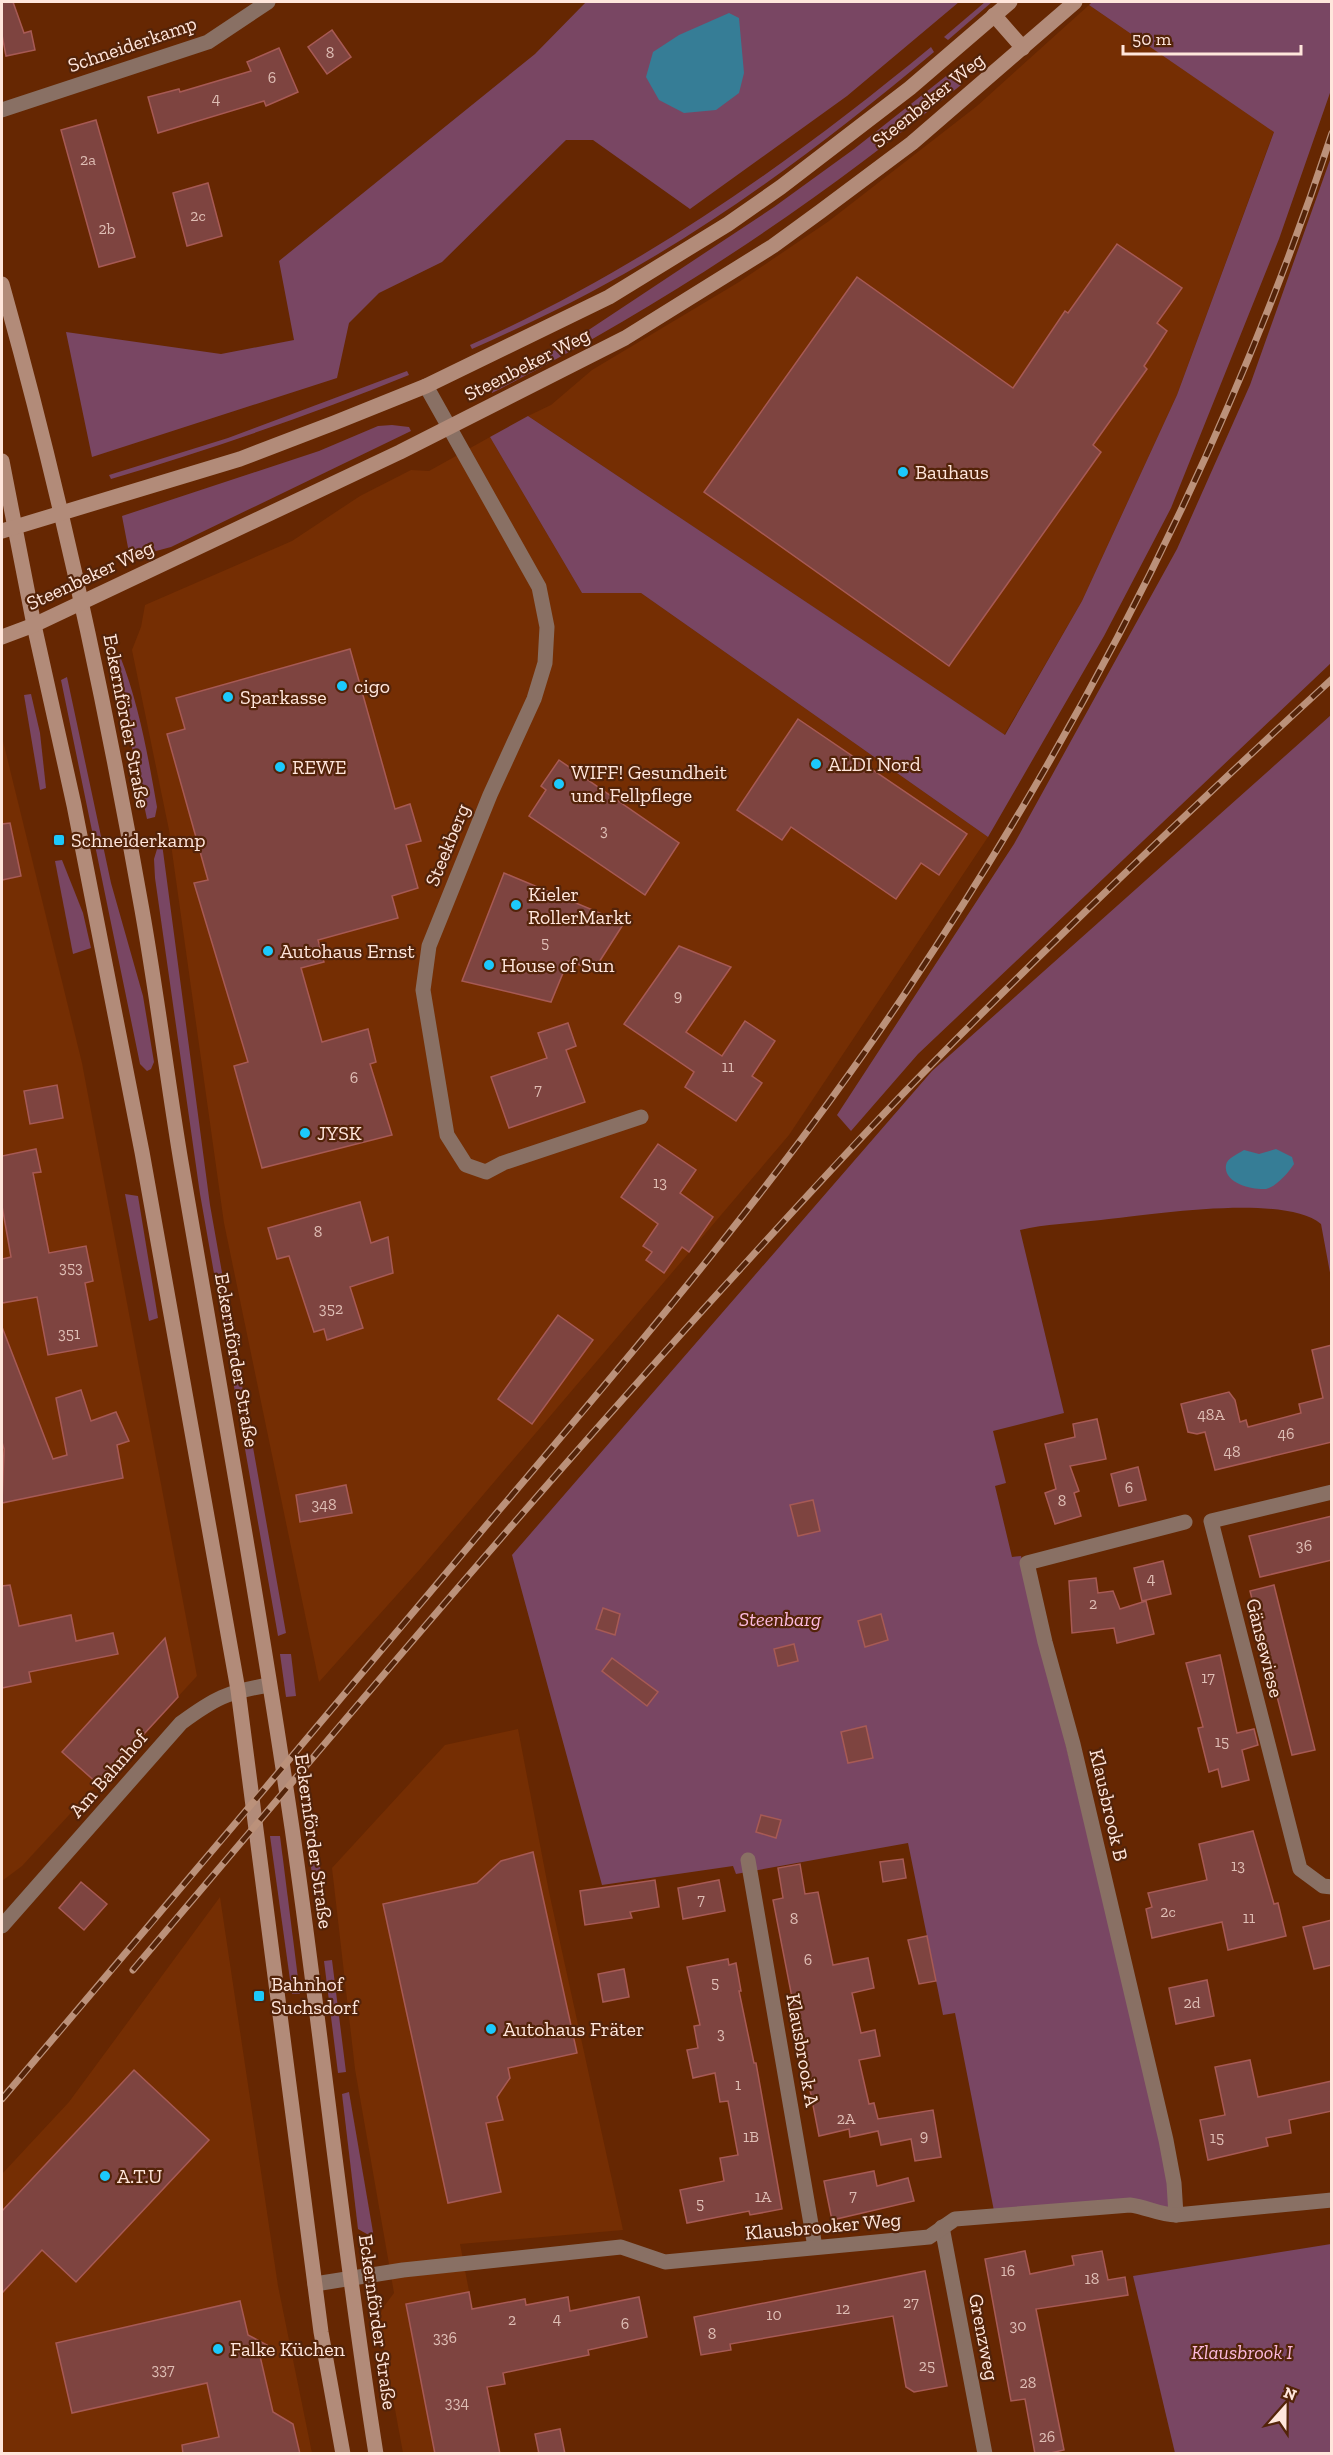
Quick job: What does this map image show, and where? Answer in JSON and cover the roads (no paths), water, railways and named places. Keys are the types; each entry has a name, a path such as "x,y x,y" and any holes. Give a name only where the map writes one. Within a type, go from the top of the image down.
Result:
{"main road":[{"name":"Steenbeker Weg","path":"8,530 240,459 426,386 609,297 728,224 781,187 901,95 1010,2"},
{"name":"Steenbeker Weg","path":"2,637 81,603 449,427 625,338 773,246 912,143 1075,2"},
{"path":"994,15 1023,48"},
{"name":"Eckernförder Straße","path":"2,284 45,443 81,603 144,918 180,1159 220,1377 293,1836 349,2279 376,2454"},
{"path":"2,461 8,530 34,625 74,805 142,1152 237,1690 315,2284 343,2454"}],"street":[{"name":"Schneiderkamp","path":"2,110 208,42 268,2"},
{"name":"Steekberg","path":"426,386 539,587 547,627 545,663 534,699 490,795 429,946 423,990 447,1135 466,1165 486,1172 503,1163 641,1117"},
{"name":"Gänsewiese","path":"1332,1492 1211,1521 1300,1869 1323,1886 1332,1887"},
{"name":"Klausbrook B","path":"1176,2216 1174,2183 1166,2140 1073,1744 1045,1642 1027,1563 1185,1522"},
{"name":"Am Bahnhof","path":"2,1926 181,1723 214,1698 237,1690 270,1685"},
{"name":"Klausbrook A","path":"748,1860 815,2247"},
{"name":"Klausbrooker Weg","path":"315,2284 403,2270 621,2247 665,2262 929,2237 955,2219 1130,2205 1142,2206 1164,2215 1176,2216 1332,2200"},
{"name":"Grenzweg","path":"942,2227 985,2454"}],"water":[{"path":"729,13 739,18 744,73 739,93 716,110 684,113 659,100 646,77 653,52 679,35"},
{"path":"1276,1149 1292,1157 1294,1164 1282,1179 1270,1188 1254,1188 1240,1184 1229,1177 1226,1172 1228,1160 1244,1150 1259,1154"}],"railway":[{"path":"2,2099 706,1262 809,1130 906,992 1034,788 1093,684 1148,577 1200,469 1248,358 1292,247 1332,133"},
{"path":"133,1970 510,1527 835,1165 979,1016 1078,918 1332,679"}],"place":[{"name":"Bauhaus","path":"903,472"},
{"name":"cigo","path":"342,686"},
{"name":"Sparkasse","path":"228,697"},
{"name":"ALDI Nord","path":"816,764"},
{"name":"REWE","path":"280,767"},
{"name":"WIFF! Gesundheit und Fellpflege","path":"559,784"},
{"name":"Schneiderkamp","path":"59,840"},
{"name":"Kieler RollerMarkt","path":"516,905"},
{"name":"Autohaus Ernst","path":"268,951"},
{"name":"House of Sun","path":"489,965"},
{"name":"JYSK","path":"305,1133"},
{"name":"Bahnhof Suchsdorf","path":"259,1996"},
{"name":"Autohaus Fräter","path":"491,2029"},
{"name":"A.T.U","path":"105,2176"},
{"name":"Falke Küchen","path":"218,2349"}],"park label":[{"name":"Steenbarg","path":"780,1619"},
{"name":"Klausbrook I","path":"1242,2352"}]}
